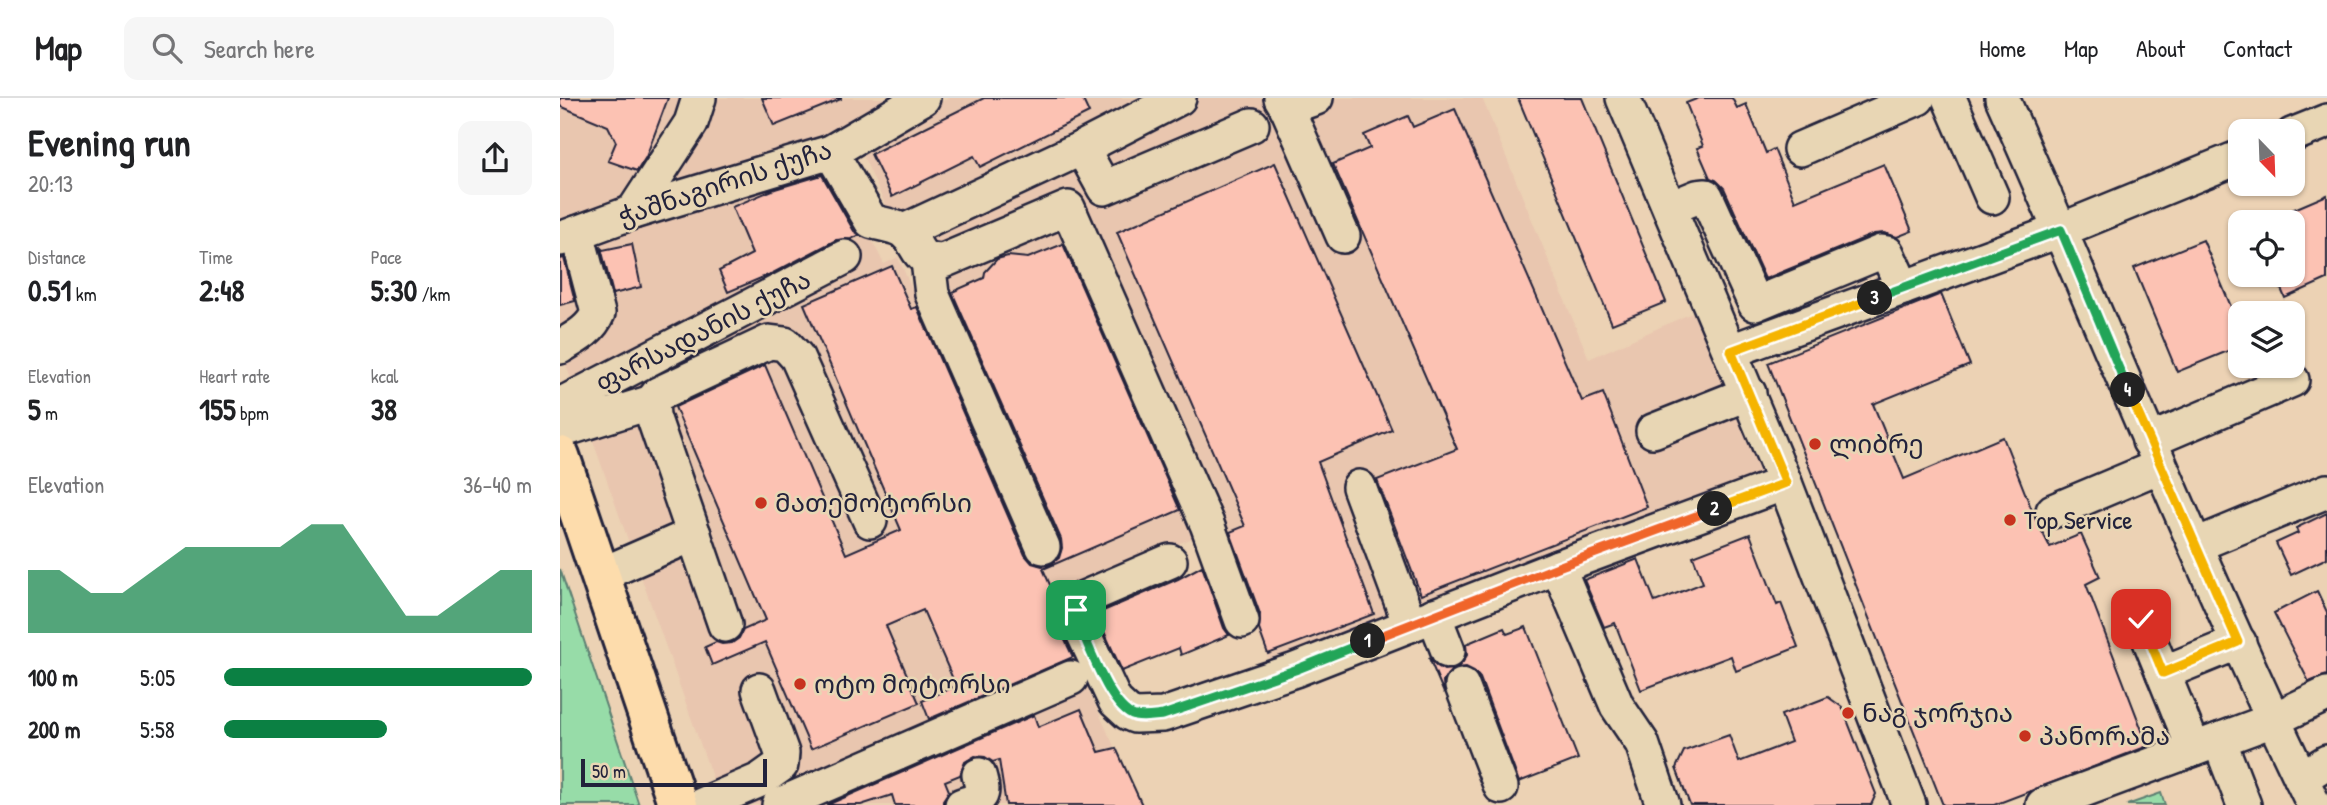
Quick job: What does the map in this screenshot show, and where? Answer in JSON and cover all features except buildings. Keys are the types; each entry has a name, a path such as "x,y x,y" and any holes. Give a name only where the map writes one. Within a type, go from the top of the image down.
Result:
{"highway":[{"path":"560,456 678,805"}],"street":[{"path":"632,212 691,123 699,98"},
{"name":"ჭაშნაგირის ქუჩა","path":"568,236 632,212 831,152 923,98"},
{"path":"904,231 1082,148 1179,98"},
{"path":"1623,98 1786,483 1909,805"},
{"path":"1800,149 1918,98"},
{"path":"1950,98 1992,197"},
{"path":"2002,98 2273,720 2314,782"},
{"path":"1295,101 1343,236"},
{"path":"2305,130 2327,121"},
{"path":"1082,148 1104,188 1252,125"},
{"path":"831,152 871,221 904,231 918,252 928,261 932,295 1043,547"},
{"path":"1731,351 2061,230 2228,162"},
{"path":"1670,208 1706,196 1755,304 1881,251 1887,253 1903,288"},
{"path":"928,261 943,261 1068,208 1207,524 1242,621"},
{"path":"560,347 594,323 598,313 568,236"},
{"name":"ფარსადანის ქუჩა","path":"560,405 845,257"},
{"path":"560,431 652,402 658,394 769,342 785,344 797,357 870,521"},
{"path":"2053,511 2292,380"},
{"path":"1653,431 1749,393"},
{"path":"652,402 653,416 725,625"},
{"path":"1170,561 1084,598 1078,603 1076,610 1078,622 1115,701 1135,716 1163,715 1409,631 1558,567 1786,483"},
{"path":"1359,487 1409,631 1448,651"},
{"path":"2196,545 2327,491"},
{"path":"600,575 694,534"},
{"path":"1558,567 1616,706 1642,743 1663,805"},
{"path":"2141,619 2163,673 2244,805"},
{"path":"2163,673 2238,642"},
{"path":"788,803 1071,678"},
{"path":"1462,686 1501,787"},
{"path":"702,805 760,780 781,765 782,753 760,690"},
{"path":"2043,805 2273,720 2327,694"},
{"path":"962,805 982,795 984,791 979,775"}],"shaded area":[{"path":"560,98 894,98 822,142 884,264 898,257 1023,548 1141,805 722,805 560,348"},
{"path":"948,98 1482,98 1589,359 1703,308 1768,477 1271,665 1214,530 1049,593 860,149"}],"green space":[{"path":"560,569 639,805 560,805"},
{"path":"2161,793 2165,805 2127,805"}],"place":[{"name":"ლიბრე","path":"1815,444"},
{"name":"მათემოტორსი","path":"761,503"},
{"name":"Top Service","path":"2010,520"},
{"name":"ოტო მოტორსი","path":"800,684"},
{"name":"ნაგ ჯორჯია","path":"1848,713"},
{"name":"პანორამა","path":"2025,736"}],"route":[{"path":"1076,610 1078,622 1115,701 1135,716 1163,715 1295,670 1558,567 1786,483 1731,351 2061,230 2160,466 2238,642 2163,673 2141,619"}]}
